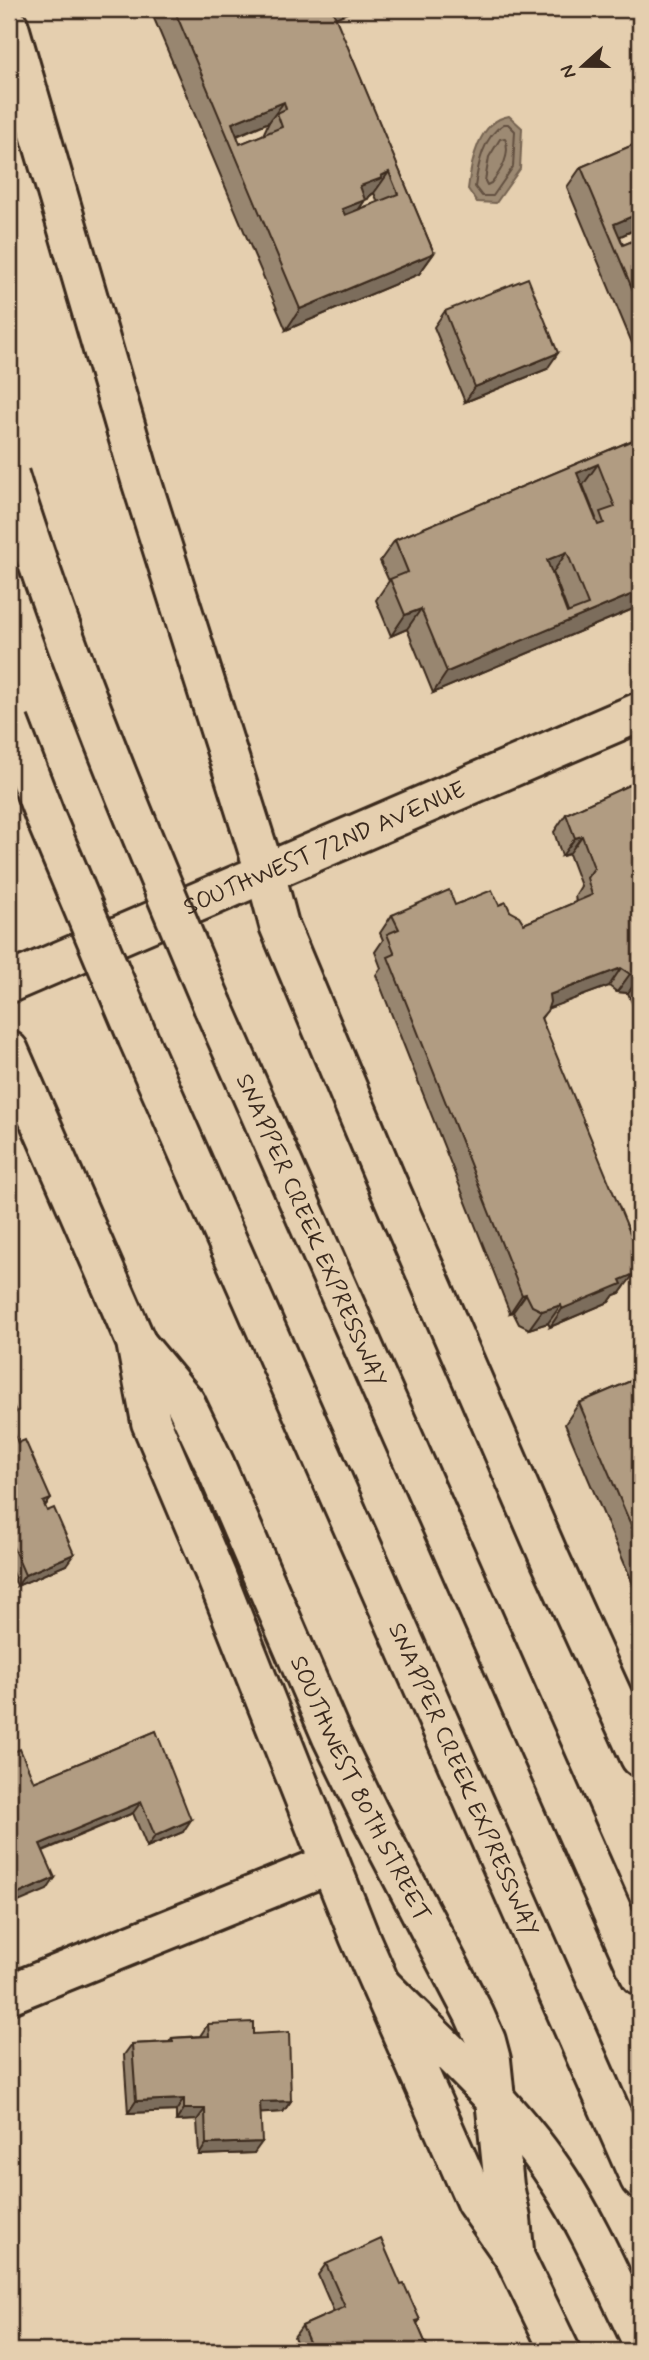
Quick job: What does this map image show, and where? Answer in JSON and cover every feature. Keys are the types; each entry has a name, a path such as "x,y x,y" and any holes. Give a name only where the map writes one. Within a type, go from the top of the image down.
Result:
{"main road":[{"path":"9,27 141,480 279,925 545,1546 640,1757"},
{"name":"SNAPPER CREEK EXPRESSWAY","path":"9,475 32,549 76,670 137,826 640,1975"},
{"name":"SOUTHWEST 72ND AVENUE","path":"9,983 640,712"},
{"name":"SNAPPER CREEK EXPRESSWAY","path":"9,723 46,819 138,1038 640,2179"},
{"name":"SOUTHWEST 80TH STREET","path":"9,1051 136,1342 150,1422 217,1578 330,1864 476,2203 514,2259 560,2351"},
{"name":"SOUTHWEST 80TH STREET","path":"136,1342 185,1402 332,1737 486,2041 491,2060 514,2259"},
{"path":"9,1994 330,1864"},
{"path":"382,1986 495,2100 543,2156 590,2235 640,2337"}],"water":[{"path":"509,116 522,128 520,169 496,203 477,202 468,189 478,145 490,126"}],"building":[{"path":"174,9 257,9 259,12 268,9 332,9 434,253 300,309","holes":["284,102 286,109 277,113 282,127 240,144 232,123","389,172 398,194 345,215 342,209 365,200 360,186 382,178 381,176"]},
{"path":"640,142 640,213 614,224 623,245 640,238 640,307 581,167"},
{"path":"528,278 558,353 475,387 445,311"},
{"path":"640,437 640,591 447,672 421,609 405,615 390,579 408,572 395,540","holes":["598,464 615,507 600,512 604,523 598,525 577,473","567,552 588,605 567,613 547,560"]},
{"path":"640,780 640,975 630,974 621,968 549,995 547,1011 541,1018 640,1257 638,1269 620,1280 622,1284 562,1309 561,1305 542,1311 532,1306 526,1294 522,1295 388,957 395,954 387,934 399,929 392,915 449,890 455,905 492,890 499,905 506,902 510,911 519,916 524,924 592,895 587,878 594,868 582,836 575,838 566,814"},
{"path":"640,1377 640,1546 579,1403"},
{"path":"9,1396 16,1412 9,1415"},
{"path":"9,1422 18,1443 25,1440 51,1499 43,1502 47,1511 54,1508 74,1554 25,1575 13,1547 9,1549"},
{"path":"9,1565 15,1579 9,1582"},
{"path":"156,1731 191,1820 155,1836 141,1802 40,1844 55,1878 9,1898 9,1754 20,1749 34,1782"},
{"path":"253,2022 253,2034 289,2032 291,2101 260,2102 262,2142 206,2144 205,2109 184,2109 184,2099 136,2101 132,2044 173,2042 172,2038 209,2036 208,2024"},
{"path":"381,2239 420,2320 416,2321 429,2351 313,2351 302,2326 345,2307 326,2264"}]}
